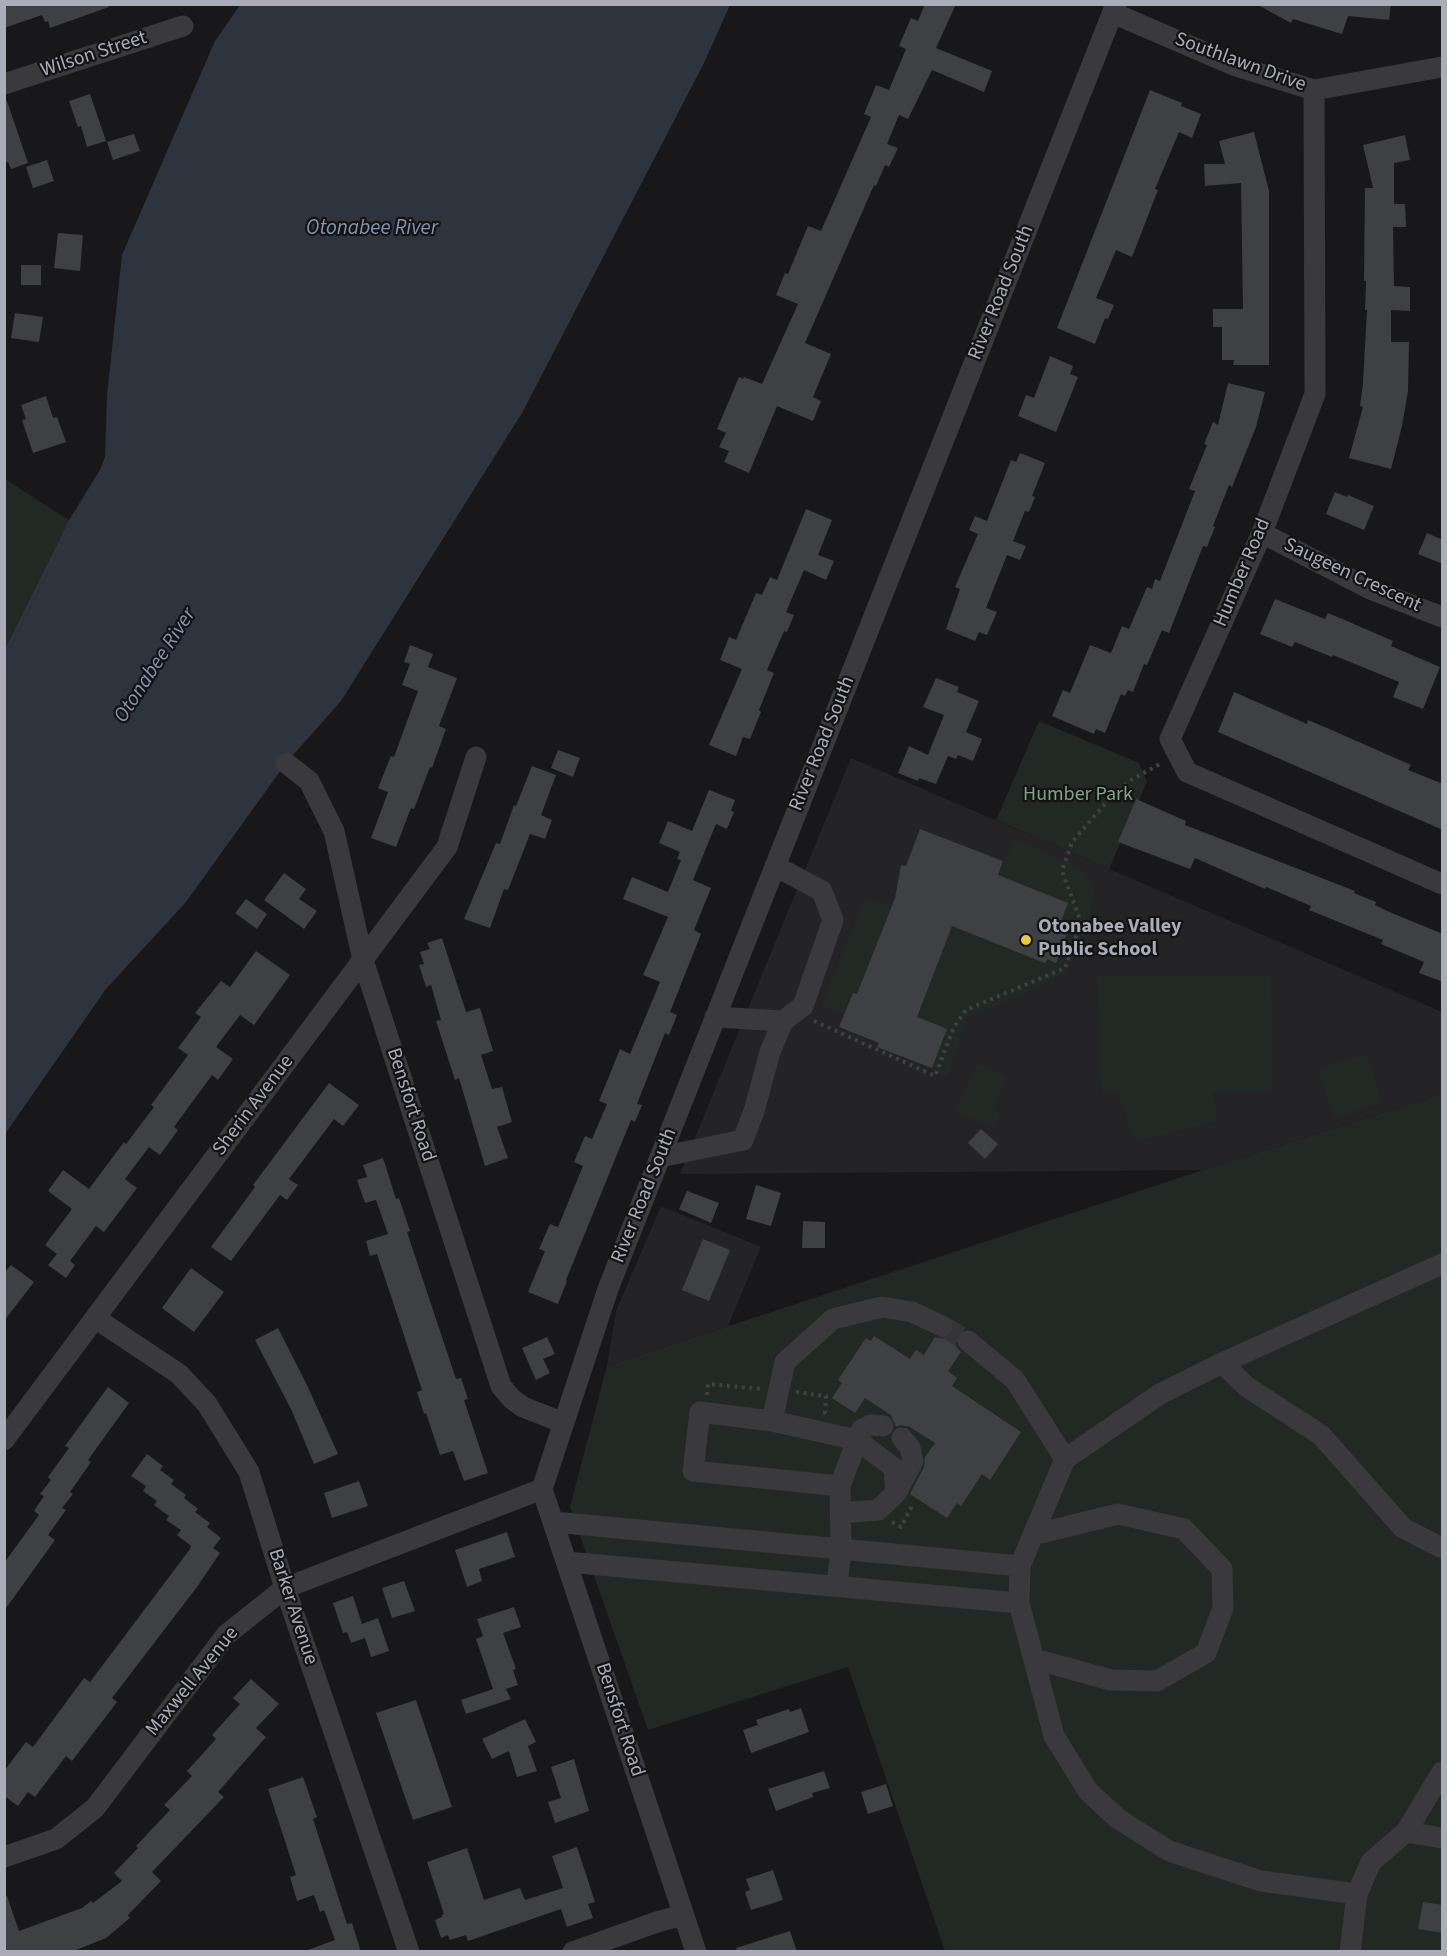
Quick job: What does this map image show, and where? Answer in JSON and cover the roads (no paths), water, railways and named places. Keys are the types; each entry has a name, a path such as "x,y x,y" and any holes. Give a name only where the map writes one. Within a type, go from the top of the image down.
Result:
{"street":[{"name":"Southlawn Drive","path":"1114,9 1236,66 1314,90 1443,67"},
{"name":"River Road South","path":"542,1489 608,1289 1114,9"},
{"name":"Wilson Street","path":"4,84 183,26"},
{"name":"Humber Road","path":"1314,90 1316,394 1262,533 1170,739 1187,772 1443,884"},
{"name":"Saugeen Crescent","path":"1262,533 1370,588 1443,618"},
{"name":"Sherin Avenue","path":"4,1440 447,847 476,757"},
{"name":"Bensfort Road","path":"286,763 309,781 334,831 363,960 501,1386 512,1399 524,1407 564,1423"},
{"path":"660,1157 743,1140 754,1111 770,1052 783,1021 803,1006 833,920 822,891 775,866"},
{"path":"715,1017 783,1021"},
{"path":"1357,1894 1261,1881 1169,1851 1117,1818 1088,1791 1054,1736 1019,1603 1020,1566 1065,1459 1160,1394 1222,1363 1443,1264"},
{"path":"772,1421 785,1362 833,1319 882,1307 912,1312 942,1326"},
{"name":"Barker Avenue","path":"95,1318 179,1374 207,1404 249,1472 285,1588 409,1952"},
{"path":"968,1341 1015,1380 1065,1459"},
{"path":"1222,1363 1247,1387 1322,1435 1403,1528 1443,1548"},
{"path":"840,1486 693,1470 700,1412 772,1421 857,1440 894,1468 896,1494"},
{"path":"837,1586 841,1549 840,1486 862,1429 871,1425 883,1426"},
{"path":"840,1513 878,1510 896,1494 913,1461 910,1448 902,1438"},
{"name":"Bensfort Road","path":"542,1489 696,1952"},
{"name":"Maxwell Avenue","path":"4,1857 56,1839 95,1808 226,1635 285,1588 542,1489"},
{"path":"1033,1535 1118,1514 1184,1529 1222,1569 1223,1608 1206,1653 1157,1681 1111,1680 1034,1659"},
{"path":"554,1522 1020,1566"},
{"path":"567,1562 1019,1603"},
{"path":"1350,1952 1357,1894 1371,1862 1406,1832 1443,1772"},
{"path":"1406,1832 1443,1838"},
{"path":"573,1952 683,1915"}],"water":[{"name":"Otonabee River","path":"240,5 730,5 704,63 522,413 341,701 286,763 186,902 106,989 5,1134 5,649 69,520 100,470 105,457 107,396 122,255 215,41"}],"tunnel":[{"path":"942,1326 968,1341"}],"place":[{"name":"Otonabee Valley Public School","path":"1026,940"}],"park label":[{"name":"Humber Park","path":"1078,796"}]}
